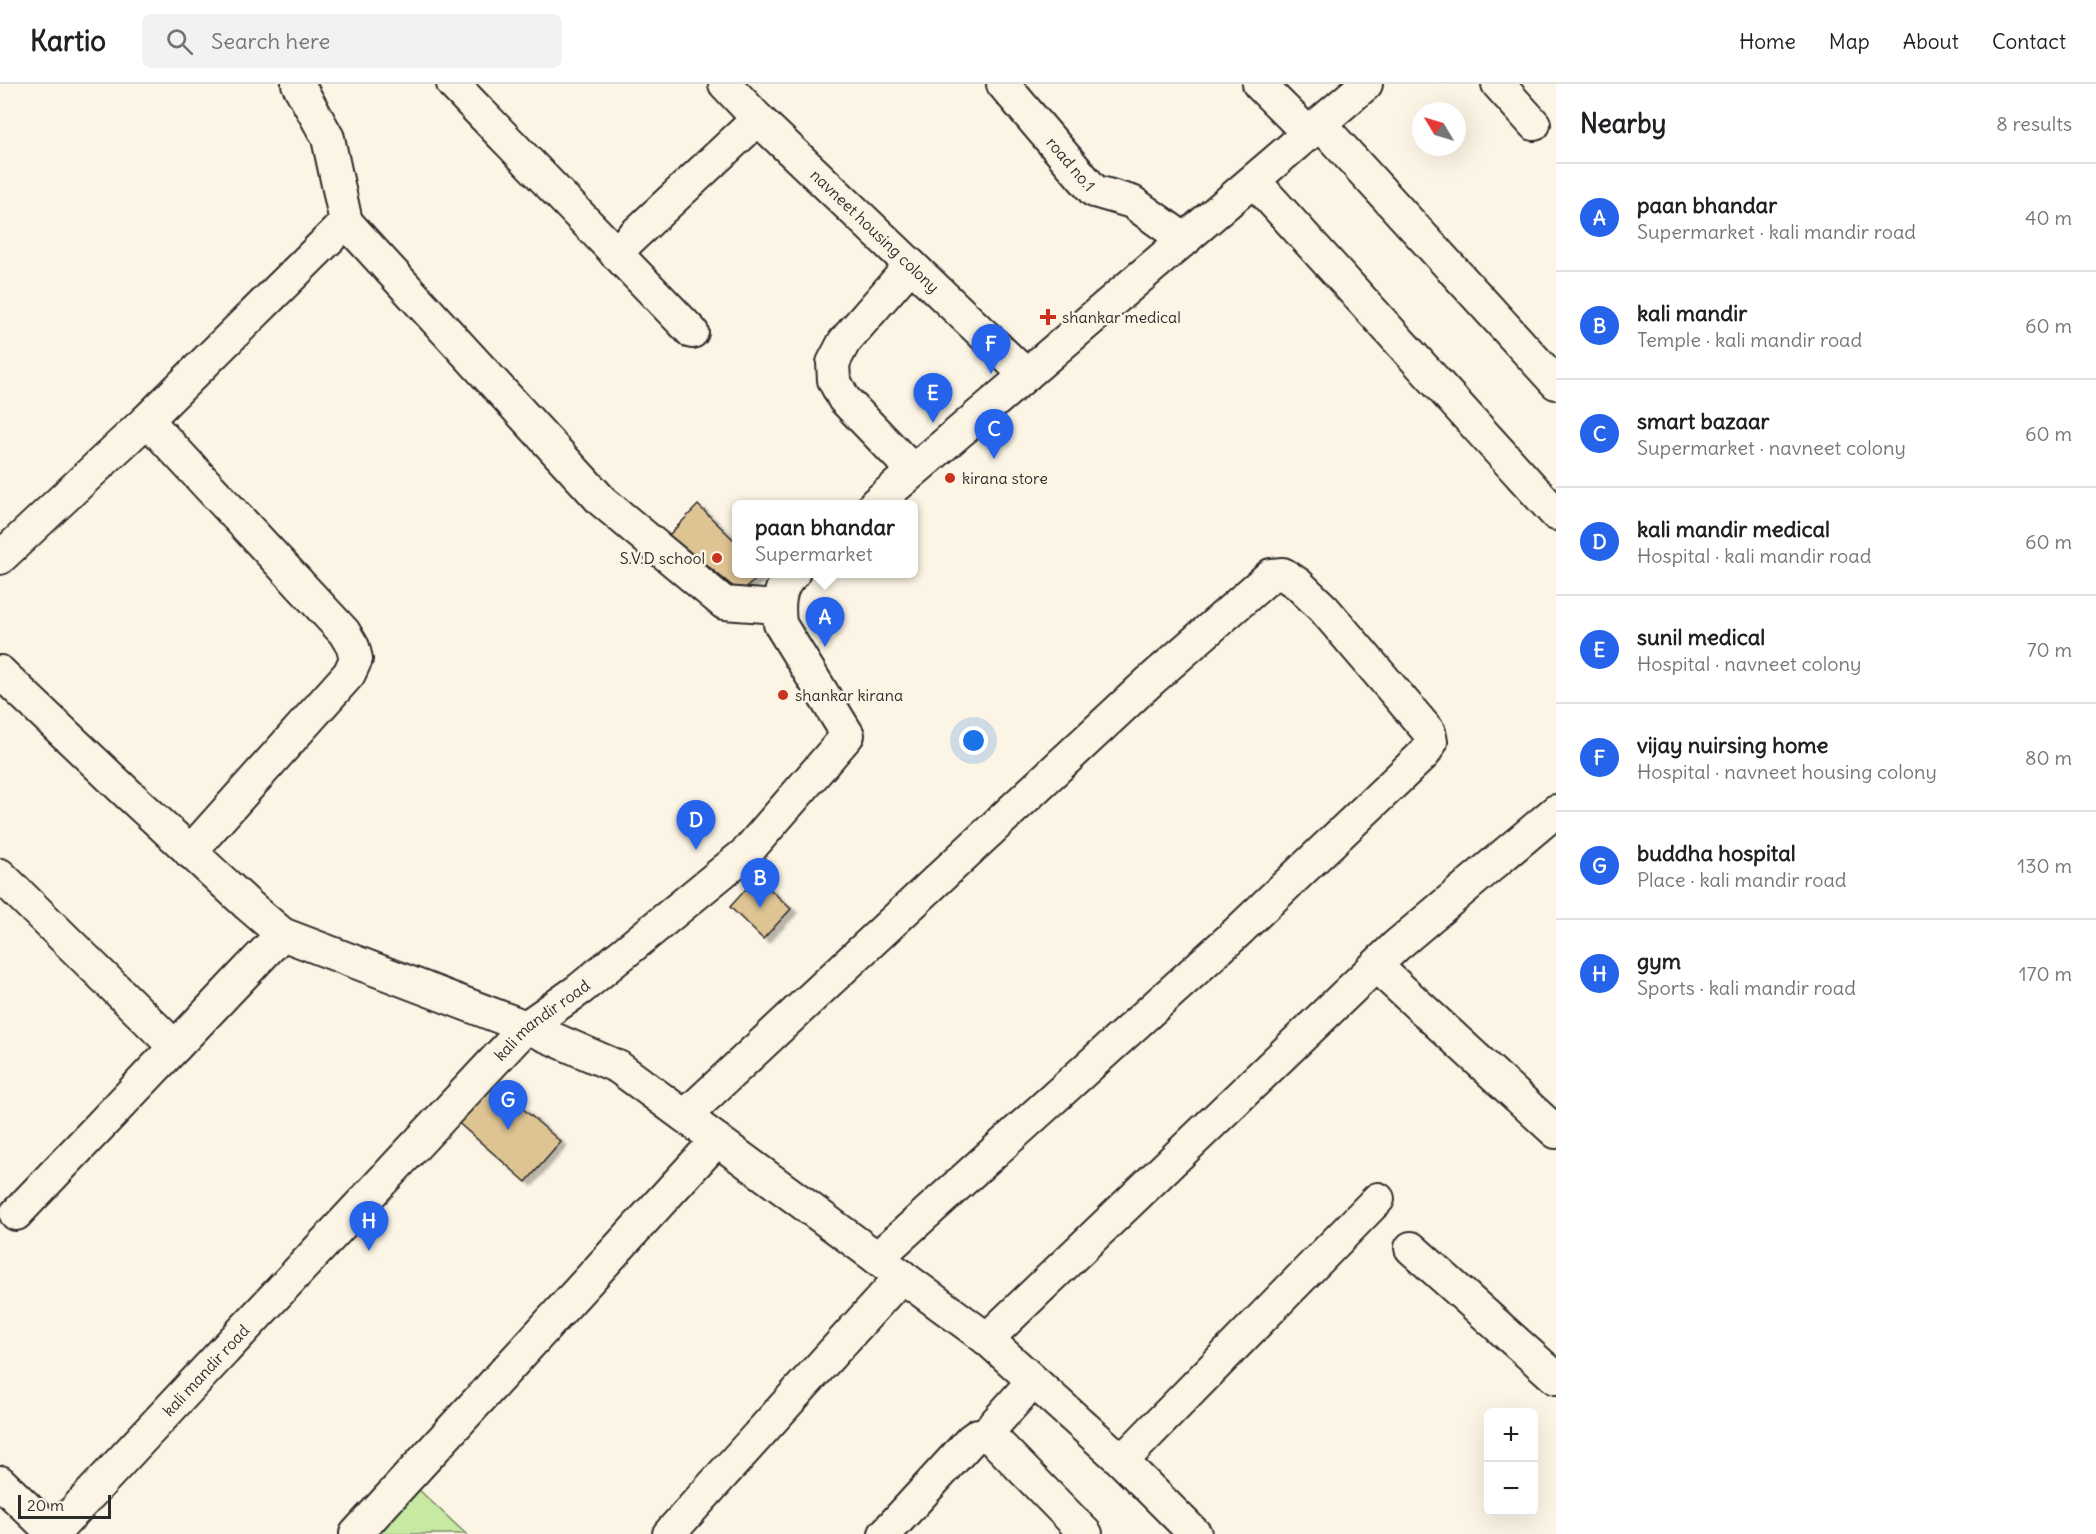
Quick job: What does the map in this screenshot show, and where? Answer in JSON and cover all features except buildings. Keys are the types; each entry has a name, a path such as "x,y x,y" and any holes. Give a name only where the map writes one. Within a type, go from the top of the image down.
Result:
{"street":[{"path":"298,84 328,138 346,222 602,501 724,603 778,607 780,593 789,578"},
{"path":"453,84 692,332"},
{"name":"navneet housing colony","path":"725,84 758,119 1026,375"},
{"name":"road no.1","path":"1003,84 1094,191 1132,202 1185,240"},
{"path":"1259,84 1315,129 1556,383"},
{"path":"879,500 1366,84"},
{"path":"1498,84 1534,124"},
{"path":"615,253 758,119"},
{"path":"1254,181 1556,514"},
{"path":"0,558 147,420 346,222"},
{"path":"911,265 844,342 832,363 834,380 844,399 914,471"},
{"path":"147,420 345,632 356,659 349,674 190,852"},
{"path":"685,1116 1149,682 1252,590 1271,575 1283,574 1298,584 1324,609 1429,732 1431,742 1424,754 1232,937 877,1258"},
{"name":"kali mandir road","path":"53,1534 526,1027 580,989 746,853 848,735 780,624 778,607"},
{"path":"0,672 190,852 282,934 526,1027 618,1067 987,1339 1122,1461 1195,1534"},
{"path":"987,1339 1376,966 1556,812"},
{"path":"0,875 175,1047"},
{"path":"5,1214 175,1047 282,934"},
{"path":"1376,966 1556,1132"},
{"path":"356,1534 717,1140"},
{"path":"1122,1461 1378,1199"},
{"path":"1411,1248 1556,1378"},
{"path":"669,1534 902,1276"},
{"path":"985,1435 1033,1381"},
{"path":"890,1532 971,1440 978,1435 985,1435 996,1442 1086,1534"},
{"path":"0,1482 53,1534"}],"green space":[{"path":"417,1488 466,1534 374,1534"}],"place":[{"name":"shankar medical","path":"1048,317"},
{"name":"vijay nuirsing home","path":"991,374"},
{"name":"sunil medical","path":"933,423"},
{"name":"smart bazaar","path":"994,459"},
{"name":"kirana store","path":"950,478"},
{"name":"S.V.D school","path":"717,558"},
{"name":"paan bhandar","path":"825,647"},
{"name":"shankar kirana","path":"783,695"},
{"name":"kali mandir medical","path":"696,850"},
{"name":"kali mandir","path":"760,908"},
{"name":"buddha hospital","path":"508,1130"},
{"name":"gym","path":"369,1251"}]}
